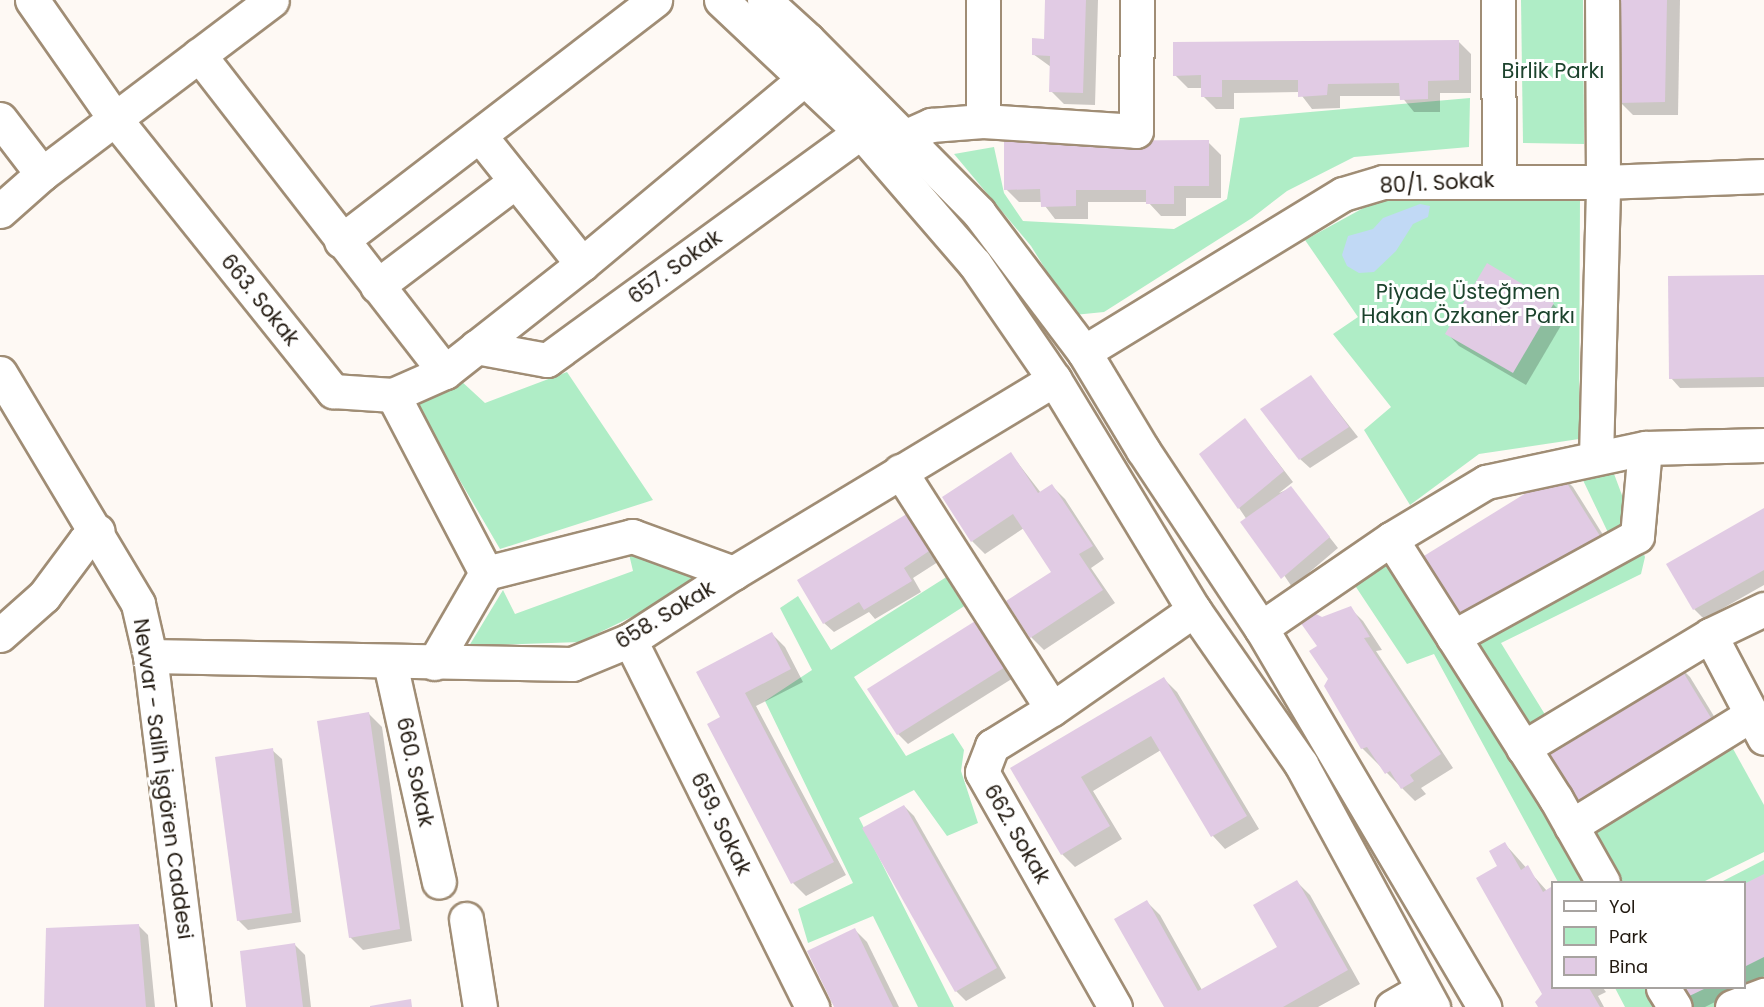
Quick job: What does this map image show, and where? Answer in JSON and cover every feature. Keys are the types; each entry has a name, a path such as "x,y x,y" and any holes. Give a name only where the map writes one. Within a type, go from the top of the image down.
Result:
{"street":[{"name":"663. Sokak","path":"32,0 115,119 333,391 393,395"},
{"path":"341,241 655,0"},
{"path":"721,0 861,132 975,264 1054,379 1194,610 1301,764 1427,998 1392,1007"},
{"path":"764,0 979,213 1084,352 1143,450 1261,628 1484,1007"},
{"path":"982,0 983,121"},
{"path":"904,137 932,125 983,121 1136,131 1137,0"},
{"path":"1498,0 1499,180"},
{"path":"1596,457 1603,182 1602,0"},
{"path":"0,211 42,174 268,1"},
{"path":"199,55 341,241 445,372"},
{"path":"486,573 393,395 445,372 582,264 805,78"},
{"path":"0,119 42,174"},
{"name":"657. Sokak","path":"476,347 547,360 861,132"},
{"path":"480,136 582,264"},
{"name":"80/1. Sokak","path":"1084,352 1343,194 1383,182 1499,180 1603,182 1764,176"},
{"path":"377,286 516,181"},
{"name":"Nevvar - Salih İşgören Caddesi","path":"0,373 98,531 138,604 150,656 194,1007"},
{"name":"658. Sokak","path":"150,656 390,663 572,664 630,640 734,573 1054,379"},
{"path":"1261,628 1391,539 1486,482 1645,448 1764,445"},
{"path":"1453,637 1637,536 1645,448"},
{"path":"900,471 1052,710"},
{"path":"0,634 44,596 84,541 98,531"},
{"path":"434,663 486,573 632,536 734,573"},
{"path":"1391,539 1523,747 1602,881"},
{"path":"1523,747 1706,639 1764,609"},
{"name":"662. Sokak","path":"1115,1007 982,772 992,746 1052,710 1194,610"},
{"path":"1706,639 1754,728 1764,753"},
{"name":"659. Sokak","path":"630,640 812,1007"},
{"name":"660. Sokak","path":"390,663 439,882"},
{"path":"1571,826 1754,728"},
{"path":"466,919 480,1007"},
{"path":"1664,989 1675,1007"},
{"path":"1732,1007 1764,994"}],"green space":[{"name":"Birlik Parkı","path":"1521,0 1583,0 1584,144 1523,143"},
{"path":"1470,98 1469,147 1354,157 1287,191 1252,218 1104,312 1074,315 1031,246 954,154 994,147 1004,193 1023,221 1174,229 1227,199 1240,118"},
{"name":"Piyade Üsteğmen Hakan Özkaner Parkı","path":"1387,195 1580,196 1579,439 1479,454 1410,505 1364,430 1391,407 1333,334 1358,317 1305,240"},
{"path":"567,372 653,500 500,549 414,402 460,380 485,403"},
{"path":"1610,463 1645,557 1641,574 1501,643 1549,721 1608,881 1557,881 1434,654 1407,664 1350,578 1393,549 1463,640 1614,545 1581,476"},
{"path":"651,550 684,565 699,584 580,642 469,646 503,590 515,614 633,571 629,554"},
{"path":"948,576 969,603 854,677 906,756 953,733 964,750 961,771 978,823 947,836 914,790 859,818 954,1007 918,1007 873,916 808,943 798,909 853,883 765,701 812,670 780,608 798,596 831,650"},
{"path":"1726,736 1764,805 1764,852 1705,881 1613,881 1580,828"},
{"path":"1764,860 1764,1007 1625,1007 1616,989 1746,989 1746,881 1723,881"}],"water":[{"path":"1420,204 1430,206 1428,217 1413,224 1396,251 1374,272 1359,273 1347,266 1342,255 1348,236 1373,229 1383,218"}],"building":[{"path":"1045,0 1086,0 1083,93 1049,92 1050,56 1032,55 1032,38 1044,39"},
{"path":"1618,0 1667,0 1665,102 1618,103"},
{"path":"1459,40 1459,80 1428,81 1428,99 1400,100 1399,83 1328,84 1327,95 1298,97 1298,80 1222,80 1222,97 1201,97 1201,75 1173,76 1173,42"},
{"path":"1209,140 1209,186 1174,186 1174,204 1146,204 1146,190 1076,190 1076,206 1041,207 1040,189 1004,190 1004,141"},
{"path":"1487,263 1554,303 1513,373 1445,334"},
{"path":"1764,275 1764,377 1669,379 1668,276"},
{"path":"1311,375 1349,427 1299,460 1260,409"},
{"path":"1245,418 1284,471 1238,509 1199,454"},
{"path":"1011,452 1038,493 1052,484 1093,546 1079,554 1103,590 1030,638 1006,601 1051,572 1013,514 971,542 942,497"},
{"path":"1560,472 1605,544 1464,631 1419,559"},
{"path":"1291,486 1330,537 1281,579 1240,522"},
{"path":"1764,508 1764,570 1693,610 1666,564"},
{"path":"910,512 932,549 904,568 912,581 864,610 859,602 823,624 797,580"},
{"path":"1351,606 1370,637 1364,638 1441,754 1410,775 1414,781 1401,789 1390,771 1385,774 1367,747 1361,749 1324,686 1328,679 1309,651 1317,646 1300,622 1314,613 1322,617"},
{"path":"980,618 1010,664 897,735 867,689"},
{"path":"772,632 791,669 745,693 834,862 791,884 707,724 720,717 696,672"},
{"path":"1677,662 1719,731 1576,816 1534,747"},
{"path":"1164,677 1247,816 1211,837 1151,736 1081,777 1110,826 1061,855 1010,768"},
{"path":"369,712 400,929 349,938 317,721"},
{"path":"273,748 292,913 237,921 215,757"},
{"path":"904,805 997,968 955,992 862,828"},
{"path":"1505,842 1521,870 1528,865 1543,892 1551,887 1551,989 1590,989 1600,1007 1538,1007 1535,1002 1542,994 1476,878 1497,866 1489,851"},
{"path":"1764,874 1764,957 1746,966 1746,883"},
{"path":"1297,880 1348,970 1283,1007 1164,1007 1114,919 1147,900 1198,991 1277,947 1253,905"},
{"path":"139,924 146,1007 44,1007 46,928"},
{"path":"855,928 893,1007 834,1007 807,951"},
{"path":"295,943 303,1007 246,1007 240,951"},
{"path":"1673,989 1704,989 1679,1001"},
{"path":"411,999 412,1007 370,1007 370,1006"}]}
